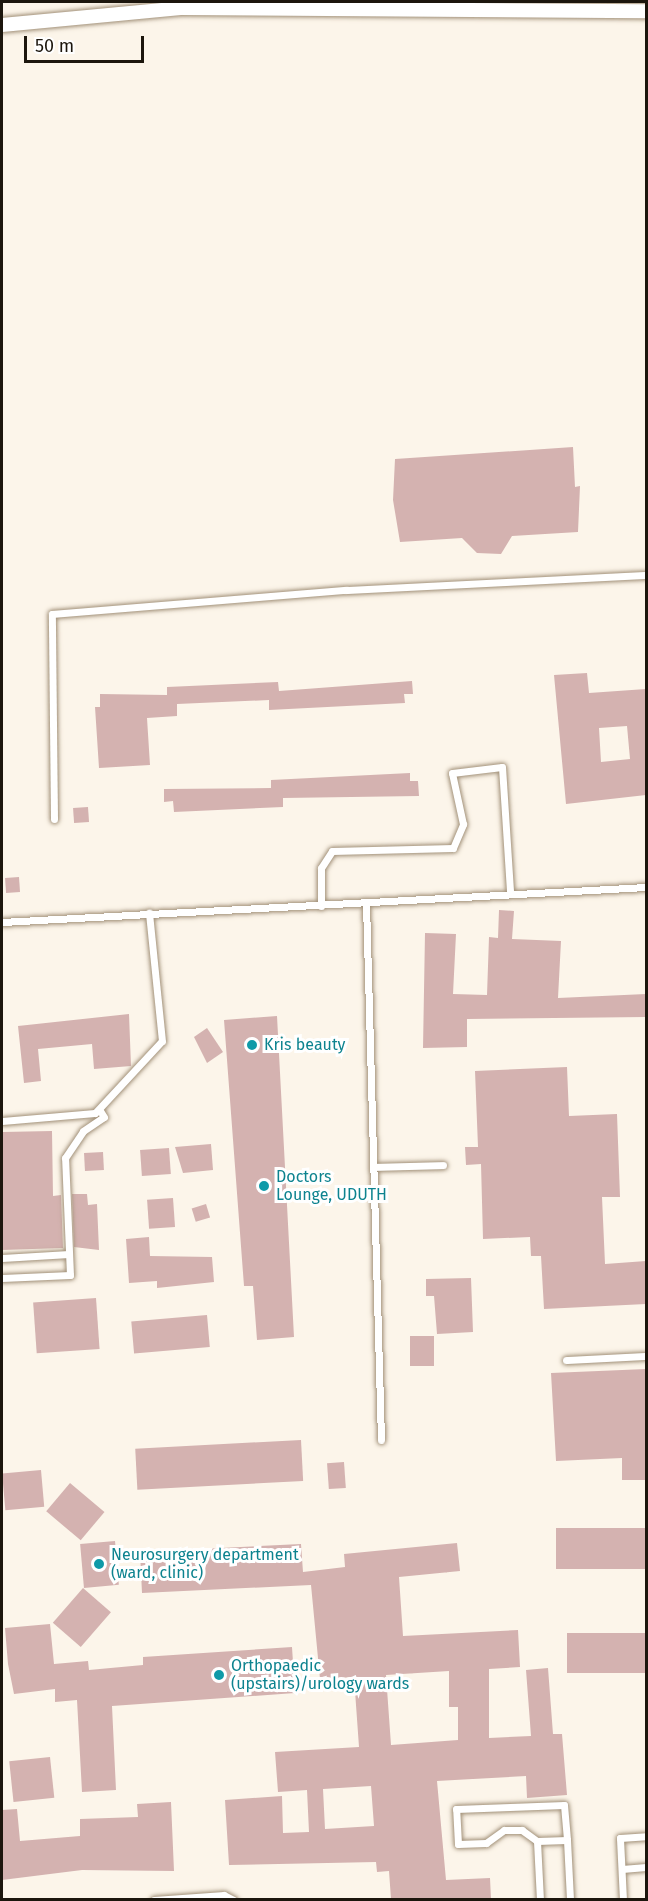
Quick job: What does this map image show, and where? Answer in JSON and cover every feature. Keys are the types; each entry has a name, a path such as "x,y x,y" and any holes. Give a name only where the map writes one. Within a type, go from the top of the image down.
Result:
{"street":[{"path":"2,25 183,8 646,11"}],"lane":[{"path":"54,819 52,614 346,590 646,576"},
{"path":"321,906 321,868 332,851 453,848 463,824 452,773 502,767 510,892"},
{"path":"2,922 321,906 510,892 646,887"},
{"path":"366,903 381,1440"},
{"path":"2,1121 99,1109 162,1041 149,913"},
{"path":"2,1278 70,1275 65,1158 83,1131 104,1117 99,1109"},
{"path":"375,1167 444,1165"},
{"path":"2,1258 69,1254"},
{"path":"566,1360 646,1356"},
{"path":"567,1840 537,1841 522,1830 504,1830 486,1843 458,1844 456,1809 564,1805 567,1840 570,1899"},
{"path":"623,1899 620,1838 646,1836"},
{"path":"537,1841 540,1899"},
{"path":"622,1869 646,1867"},
{"path":"154,1899 234,1899"}],"building":[{"path":"573,447 575,487 580,486 578,532 512,536 501,554 477,553 462,538 400,542 393,500 395,459"},
{"path":"587,673 589,693 646,689 646,795 566,804 554,675","holes":["627,726 630,759 601,762 599,728"]},
{"path":"412,681 413,694 404,694 405,703 269,710 269,700 177,704 177,716 147,718 150,765 99,768 95,707 100,707 100,694 167,695 167,687 278,682 279,691"},
{"path":"410,773 410,781 418,781 419,796 283,798 283,807 174,812 173,801 164,802 164,789 271,788 271,780"},
{"path":"88,807 89,822 74,823 73,808"},
{"path":"19,877 20,892 6,893 5,878"},
{"path":"499,910 514,911 512,939 561,941 558,998 646,994 646,1017 467,1019 467,1047 423,1048 425,933 456,934 453,994 487,995 489,937 498,938"},
{"path":"129,1014 131,1066 94,1069 92,1044 38,1049 41,1081 24,1083 18,1026"},
{"name":"Doctors Lounge, UDUTH","path":"277,1016 294,1337 257,1340 253,1286 244,1286 224,1020"},
{"path":"207,1028 223,1052 207,1063 194,1037"},
{"path":"567,1067 569,1116 617,1114 620,1197 602,1197 605,1264 646,1261 646,1304 544,1309 541,1256 531,1256 530,1237 483,1239 481,1164 466,1165 465,1147 478,1147 475,1071"},
{"path":"52,1131 53,1196 61,1195 63,1248 2,1250 2,1132"},
{"path":"211,1144 213,1170 183,1173 175,1147"},
{"path":"169,1148 171,1174 142,1176 140,1150"},
{"path":"103,1152 104,1170 85,1171 84,1153"},
{"path":"72,1194 87,1194 88,1205 97,1204 99,1250 74,1247"},
{"path":"173,1198 175,1227 149,1229 147,1200"},
{"path":"206,1204 210,1217 196,1222 192,1208"},
{"path":"149,1237 150,1256 212,1257 214,1282 157,1288 157,1281 129,1283 126,1239"},
{"path":"471,1278 473,1332 437,1334 434,1296 426,1296 426,1279"},
{"path":"96,1298 100,1349 37,1353 33,1302"},
{"path":"207,1315 210,1347 134,1354 131,1322"},
{"path":"410,1336 434,1336 434,1366 410,1366"},
{"path":"646,1369 646,1480 622,1480 622,1458 556,1461 551,1373"},
{"path":"301,1440 303,1481 137,1490 135,1449"},
{"path":"344,1462 346,1488 329,1489 327,1463"},
{"path":"41,1470 44,1507 5,1510 2,1473"},
{"path":"70,1483 104,1512 81,1540 46,1511"},
{"path":"556,1528 646,1528 646,1569 556,1569"},
{"name":"Neurosurgery department (ward, clinic)","path":"115,1541 119,1585 84,1588 80,1544"},
{"path":"457,1543 460,1571 399,1577 403,1636 518,1630 520,1667 489,1669 489,1738 531,1736 526,1670 548,1668 553,1734 562,1734 567,1795 527,1798 526,1776 437,1781 446,1880 490,1878 491,1899 391,1899 389,1871 377,1872 376,1862 229,1865 225,1800 282,1796 283,1833 309,1832 307,1790 278,1792 275,1752 359,1747 354,1677 320,1679 311,1585 142,1593 140,1552 301,1544 303,1572 345,1567 344,1554","holes":["449,1671 449,1707 458,1707 458,1740 391,1745 386,1675","371,1786 374,1826 325,1829 323,1789"]},
{"path":"83,1588 111,1612 81,1647 53,1623"},
{"path":"50,1624 54,1664 88,1661 89,1670 143,1665 143,1657 292,1647 295,1693 112,1706 116,1790 82,1792 77,1700 55,1702 55,1689 14,1694 8,1664 5,1628"},
{"path":"567,1633 646,1633 646,1673 567,1673"},
{"path":"50,1757 54,1798 14,1802 9,1761"},
{"path":"171,1802 174,1871 82,1870 2,1880 2,1810 17,1809 20,1841 80,1836 80,1819 138,1817 137,1804"}],"place":[{"name":"Kris beauty","path":"252,1045"},
{"name":"Doctors Lounge, UDUTH","path":"264,1186"},
{"name":"Neurosurgery department (ward, clinic)","path":"99,1564"},
{"name":"Orthopaedic (upstairs)/urology wards","path":"219,1675"}]}
